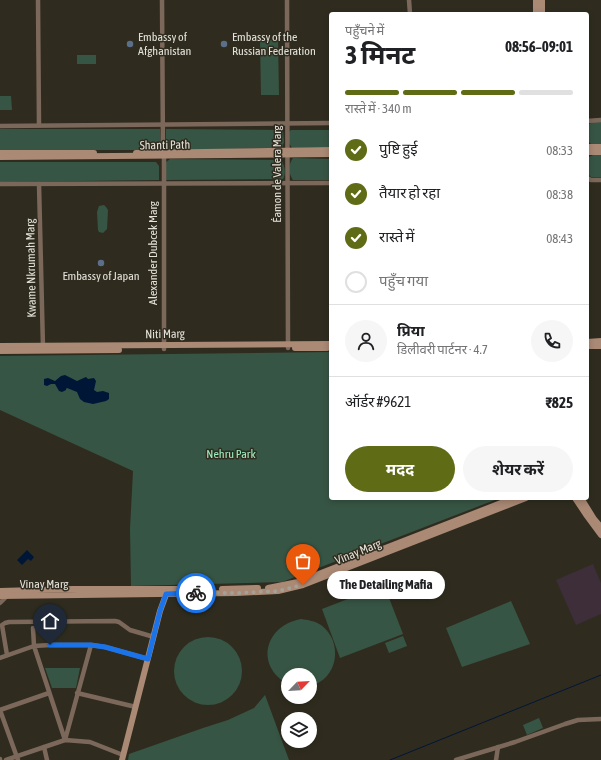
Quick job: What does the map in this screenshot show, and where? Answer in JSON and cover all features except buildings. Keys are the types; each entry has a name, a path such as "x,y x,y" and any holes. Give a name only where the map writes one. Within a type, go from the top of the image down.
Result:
{"main road":[{"path":"536,0 536,12"},
{"path":"542,0 542,12"},
{"path":"589,147 601,147"},
{"name":"Shanti Path","path":"0,158 329,150"},
{"name":"Shanti Path","path":"287,152 329,154"},
{"path":"589,152 601,152"},
{"name":"Shanti Path","path":"0,153 164,154"},
{"path":"589,342 601,342"},
{"name":"Niti Marg","path":"0,351 329,344"},
{"name":"Niti Marg","path":"0,346 43,349"},
{"name":"Niti Marg","path":"288,346 329,348"},
{"path":"589,346 601,346"},
{"name":"Vinay Marg","path":"0,596 271,588 298,582 509,500"},
{"name":"Vinay Marg","path":"0,591 73,589 237,593 278,591 303,585 521,500"},
{"path":"577,500 601,535"},
{"path":"582,500 601,527"},
{"path":"123,758 167,592"}],"street":[{"path":"38,0 39,125"},
{"name":"Alexander Dubcek Marg","path":"162,0 164,347"},
{"name":"Éamon de Valera Marg","path":"286,0 288,346"},
{"path":"409,0 410,12"},
{"path":"589,121 601,120"},
{"path":"0,126 287,122 329,123"},
{"path":"589,179 601,180"},
{"path":"0,184 329,183"},
{"name":"Kwame Nkrumah Marg","path":"39,184 43,349"},
{"path":"0,603 8,595"},
{"path":"8,655 2,625 9,622 115,621 119,622 130,630 154,637"},
{"path":"33,628 34,646 65,740"},
{"path":"65,740 91,645"},
{"path":"0,658 34,646 91,645 105,647 148,659"},
{"path":"77,692 136,706"},
{"path":"17,758 0,710 49,693"},
{"path":"456,760 578,720 601,719"},
{"path":"6,760 17,758 65,740 90,742 123,758"},
{"path":"44,747 47,760"},
{"path":"496,760 498,747"}],"shaded area":[{"path":"593,564 601,583 601,614 576,625 556,580"}],"green space":[{"path":"260,40 278,40 279,95 261,95"},
{"path":"77,55 96,55 96,64 77,64"},
{"path":"0,96 11,96 12,110 0,110"},
{"path":"593,122 601,122 601,144 591,144 589,142 589,124"},
{"path":"0,129 160,129 161,146 156,150 0,150"},
{"path":"166,129 283,130 284,142 282,148 170,150 166,146"},
{"path":"291,130 329,130 329,147 292,148 289,143 289,132"},
{"path":"593,155 601,155 601,177 591,177 589,175 589,157"},
{"path":"293,158 329,159 329,180 293,180 290,175 290,163"},
{"path":"170,159 281,160 285,175 283,179 166,180 165,163"},
{"path":"0,162 156,162 159,166 159,180 0,182"},
{"path":"104,205 108,210 107,229 103,233 99,232 98,230 97,212 99,206"},
{"name":"Nehru Park","path":"329,352 329,500 495,500 282,582 131,586 130,529 133,471 0,410 0,356"},
{"path":"384,585 403,634 340,658 322,609"},
{"path":"511,601 530,644 462,667 446,628"},
{"path":"301,619 314,622 321,625 328,632 333,641 335,660 332,669 327,676 319,682 317,683 317,668 281,668 281,678 271,667 268,657 268,647 272,638 288,623"},
{"path":"403,636 407,646 389,653 385,643"},
{"path":"208,637 221,640 232,647 239,658 242,671 239,684 232,695 221,702 208,705 195,702 184,695 177,684 174,671 177,658 184,647 195,640"},
{"path":"45,668 80,668 76,688 52,688"},
{"path":"265,695 281,738 281,748 285,748 289,760 128,760 129,754 228,720 254,708"},
{"path":"539,718 543,728 527,735 523,725"}],"water":[{"path":"65,375 77,381 86,377 88,379 94,378 96,381 94,390 97,392 103,391 109,393 109,399 93,404 84,402 80,399 77,392 67,388 62,392 59,391 55,384 47,386 44,385 44,379 48,378 55,381 61,376"},
{"path":"27,550 34,557 31,561 28,559 22,565 17,560"}],"waterway":[{"path":"390,760 601,675"}],"way so far":[{"path":"196,593 278,591 303,585"}],"place":[{"name":"Embassy of Afghanistan","path":"130,44"},
{"name":"Embassy of the Russian Federation","path":"224,44"},
{"name":"Embassy of Japan","path":"101,263"},
{"name":"The Detailing Mafia","path":"303,585"}],"route":[{"path":"50,645 91,645 105,647 148,659 160,611 166,594 196,593"}]}
